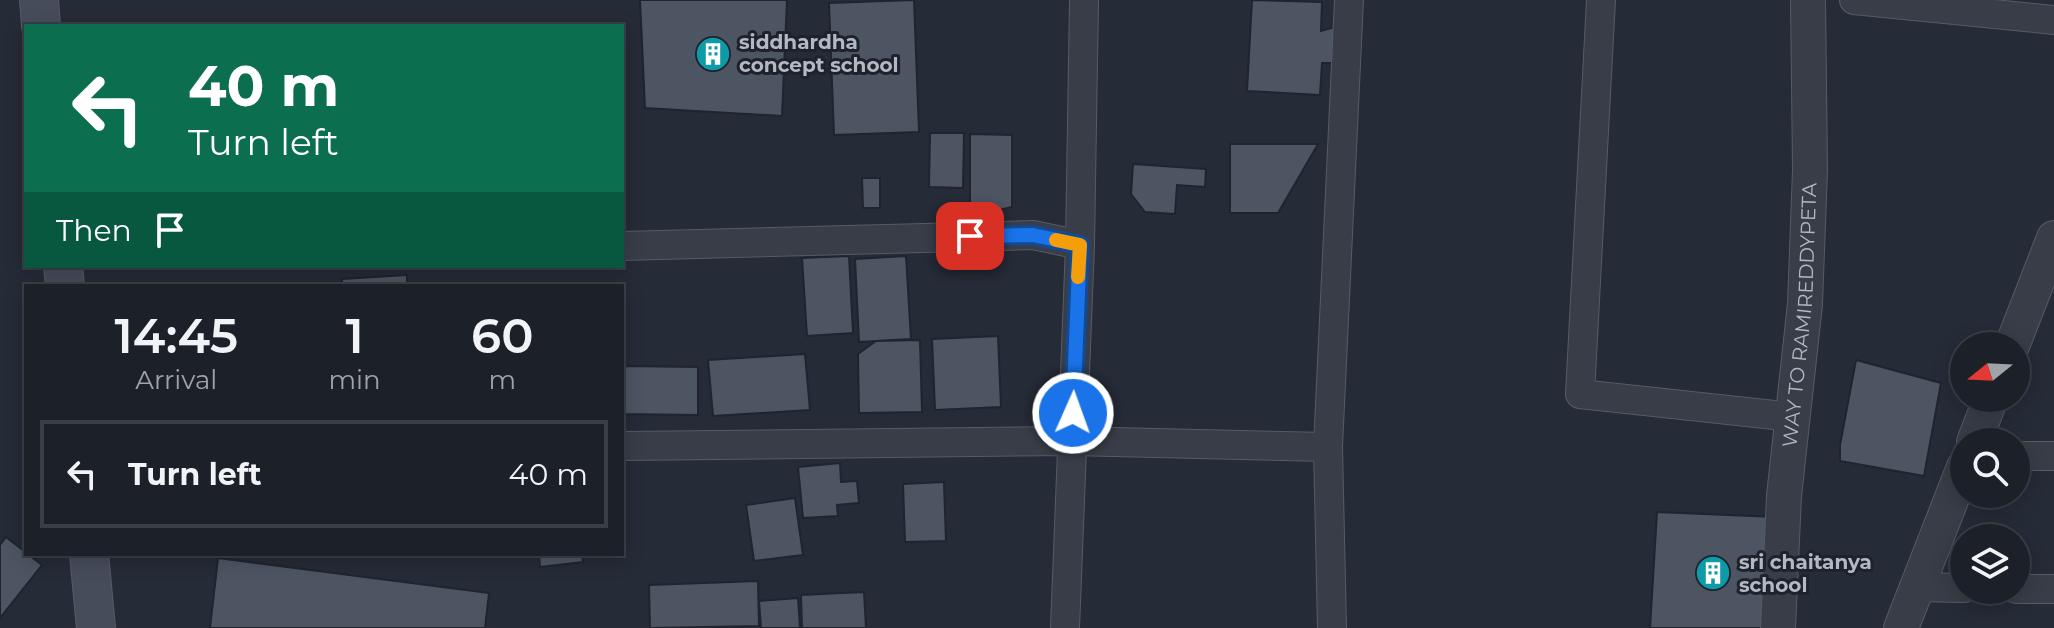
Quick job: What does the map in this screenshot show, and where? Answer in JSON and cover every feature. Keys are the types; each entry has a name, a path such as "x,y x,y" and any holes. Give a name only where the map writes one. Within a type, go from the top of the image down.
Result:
{"main road":[{"path":"39,0 41,24"},
{"path":"89,556 96,628"}],"street":[{"path":"1065,628 1080,245 1084,0"},
{"path":"1332,628 1328,447 1349,0"},
{"path":"1601,0 1580,394 1792,417"},
{"name":"WAY TO RAMIREDDYPETA","path":"1778,628 1784,496 1805,304 1810,170 1808,0"},
{"path":"1854,0 2054,20"},
{"path":"624,246 1033,235 1080,245"},
{"path":"2017,332 2054,238"},
{"path":"624,446 1071,441 1328,447"},
{"path":"2030,456 2054,456"},
{"path":"1901,628 1950,503"},
{"path":"1917,587 1950,588"},
{"path":"2030,589 2054,589"}],"building":[{"name":"siddhardha concept school","path":"640,0 787,0 782,116 645,108"},
{"path":"914,0 919,132 834,135 829,3"},
{"path":"1252,0 1322,2 1321,31 1335,27 1333,63 1322,63 1320,95 1247,91"},
{"path":"930,133 964,133 963,188 929,187"},
{"path":"970,134 1012,135 1012,207 970,217"},
{"path":"1230,144 1318,144 1278,213 1230,213"},
{"path":"1133,164 1206,169 1205,187 1177,185 1175,214 1145,212 1131,194"},
{"path":"862,178 880,178 880,208 863,208"},
{"path":"849,256 853,333 807,336 802,258"},
{"path":"906,256 911,339 859,342 855,259"},
{"path":"407,275 407,284 342,284 342,279"},
{"path":"998,336 1001,407 935,410 932,339"},
{"path":"920,340 922,412 859,413 858,354 876,341"},
{"path":"805,354 810,410 713,416 708,360"},
{"path":"1856,360 1941,383 1924,476 1840,461 1840,445"},
{"path":"624,366 698,367 698,415 624,414"},
{"path":"840,463 841,482 857,481 859,503 837,505 838,516 803,518 798,467"},
{"path":"944,482 946,541 905,542 903,484"},
{"path":"795,498 803,555 754,561 746,505"},
{"name":"sri chaitanya school","path":"1657,512 1775,517 1769,628 1650,628"},
{"path":"6,537 24,551 24,556 30,556 42,565 0,618 0,545"},
{"path":"539,556 582,556 583,562 540,567"},
{"path":"218,558 489,593 485,628 210,628"},
{"path":"758,581 759,626 650,628 649,585"},
{"path":"864,592 866,628 802,628 801,595"},
{"path":"798,598 800,628 761,628 759,601"}],"slow traffic":[{"path":"1056,240 1080,245 1078,277"}],"place":[{"name":"siddhardha concept school","path":"713,54"},
{"name":"sri chaitanya school","path":"1713,573"}],"route":[{"path":"970,236 1033,235 1080,245 1073,413"}]}
